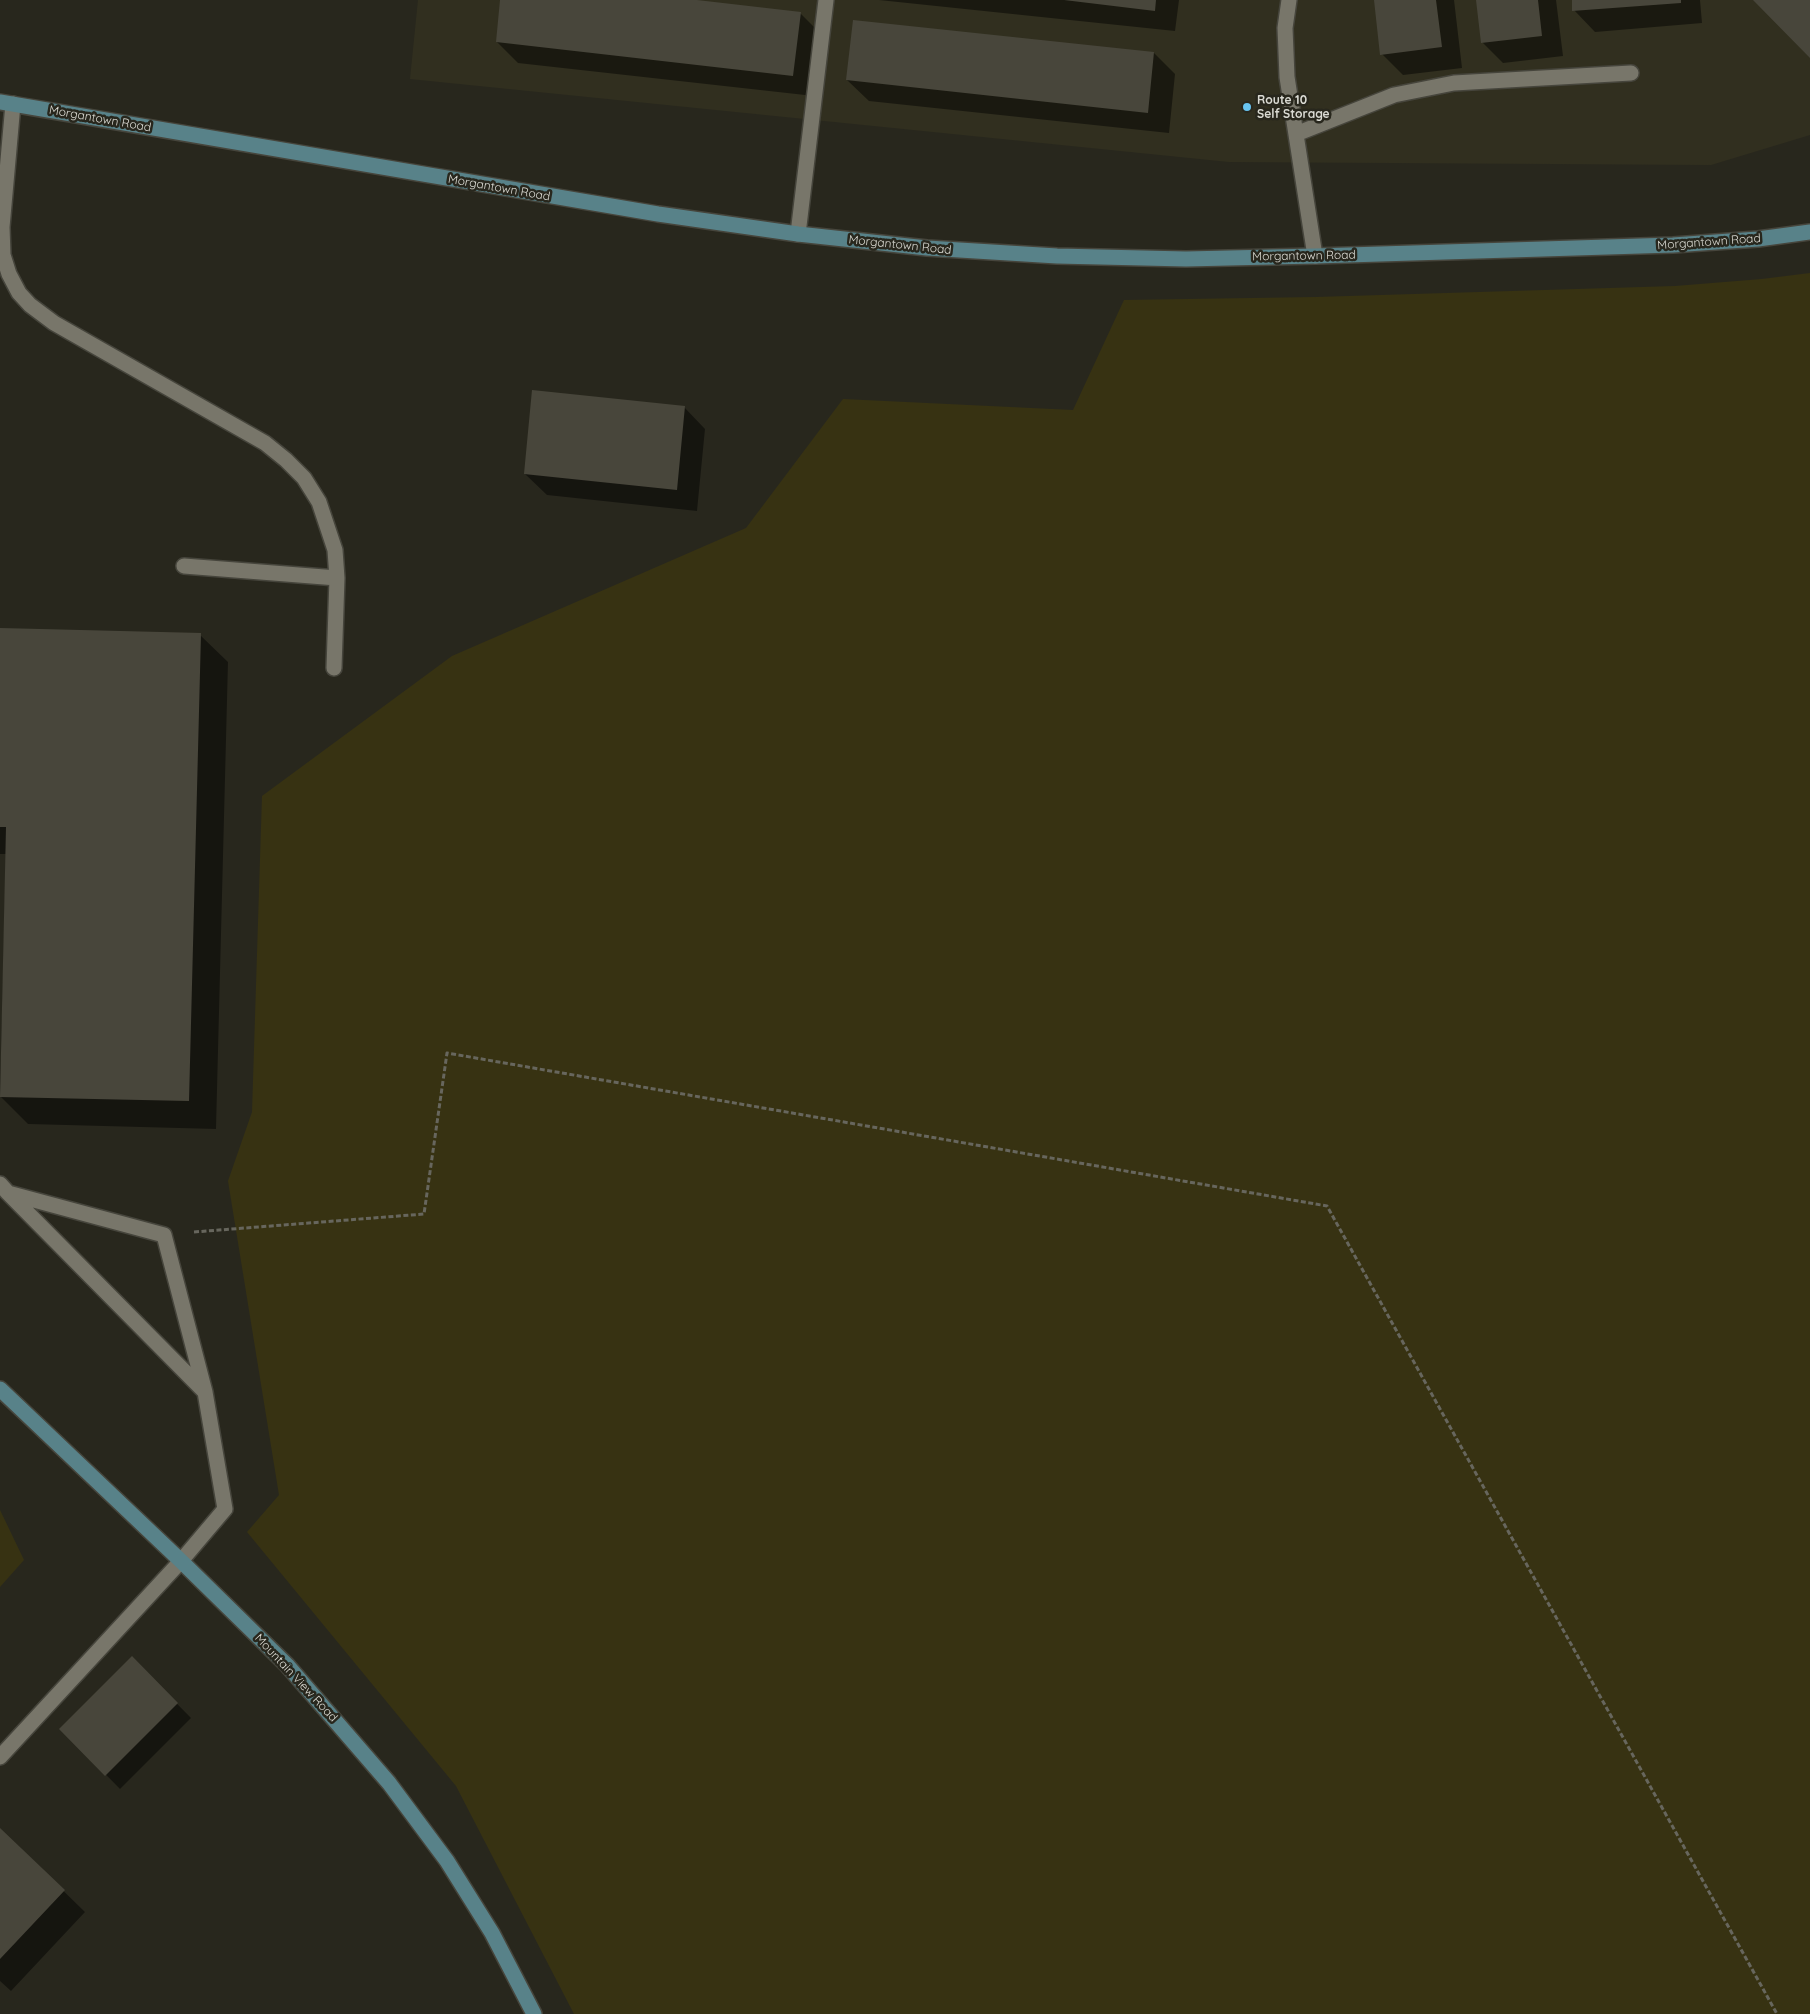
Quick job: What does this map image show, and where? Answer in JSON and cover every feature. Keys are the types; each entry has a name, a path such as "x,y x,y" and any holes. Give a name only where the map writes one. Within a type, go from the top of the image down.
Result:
{"main road":[{"name":"Morgantown Road","path":"6,102 530,194 798,234 927,248 1057,256 1186,258 1315,256 1663,246 1810,232"},
{"name":"Mountain View Road","path":"0,1389 287,1665 389,1783 447,1861 492,1933 534,2014"}],"lane":[{"path":"798,234 826,0"},
{"path":"1289,0 1285,28 1287,77 1315,256"},
{"path":"1296,134 1394,95 1454,83 1630,73"},
{"path":"6,102 2,227 3,254 9,274 19,293 30,305 54,323 264,443 286,460 304,478 319,502 335,550 337,578 334,668"},
{"path":"184,566 337,578"},
{"path":"0,1757 181,1561 225,1509 205,1392 164,1235 4,1189"},
{"path":"4,1189 205,1392"}],"path":[{"path":"164,1235 424,1214 447,1053 1327,1206 1776,2014"}],"shaded area":[{"name":"Route 10 Self Storage","path":"418,0 1810,0 1810,135 1711,165 1229,162 410,79"},
{"path":"1810,273 1810,2014 574,2014 456,1786 247,1532 279,1495 228,1181 252,1112 262,796 452,656 746,528 843,399 1073,410 1124,300 1316,297 1675,286"},
{"path":"0,1510 24,1560 0,1587"}],"building":[{"path":"500,0 697,0 801,12 793,76 496,42"},
{"path":"1064,0 1156,0 1155,11"},
{"path":"1374,0 1436,0 1442,47 1380,55"},
{"path":"1476,0 1538,0 1542,36 1481,43"},
{"path":"1572,0 1681,0 1681,3 1572,11"},
{"path":"1753,0 1810,0 1810,58"},
{"path":"853,20 1154,52 1148,113 846,80"},
{"path":"532,390 685,406 677,490 524,474"},
{"path":"0,628 201,633 189,1101 0,1097 6,827 0,827"},
{"path":"132,1656 178,1703 105,1776 59,1729"},
{"path":"0,1828 65,1890 0,1959"}],"place":[{"name":"Route 10 Self Storage","path":"1247,107"}]}
